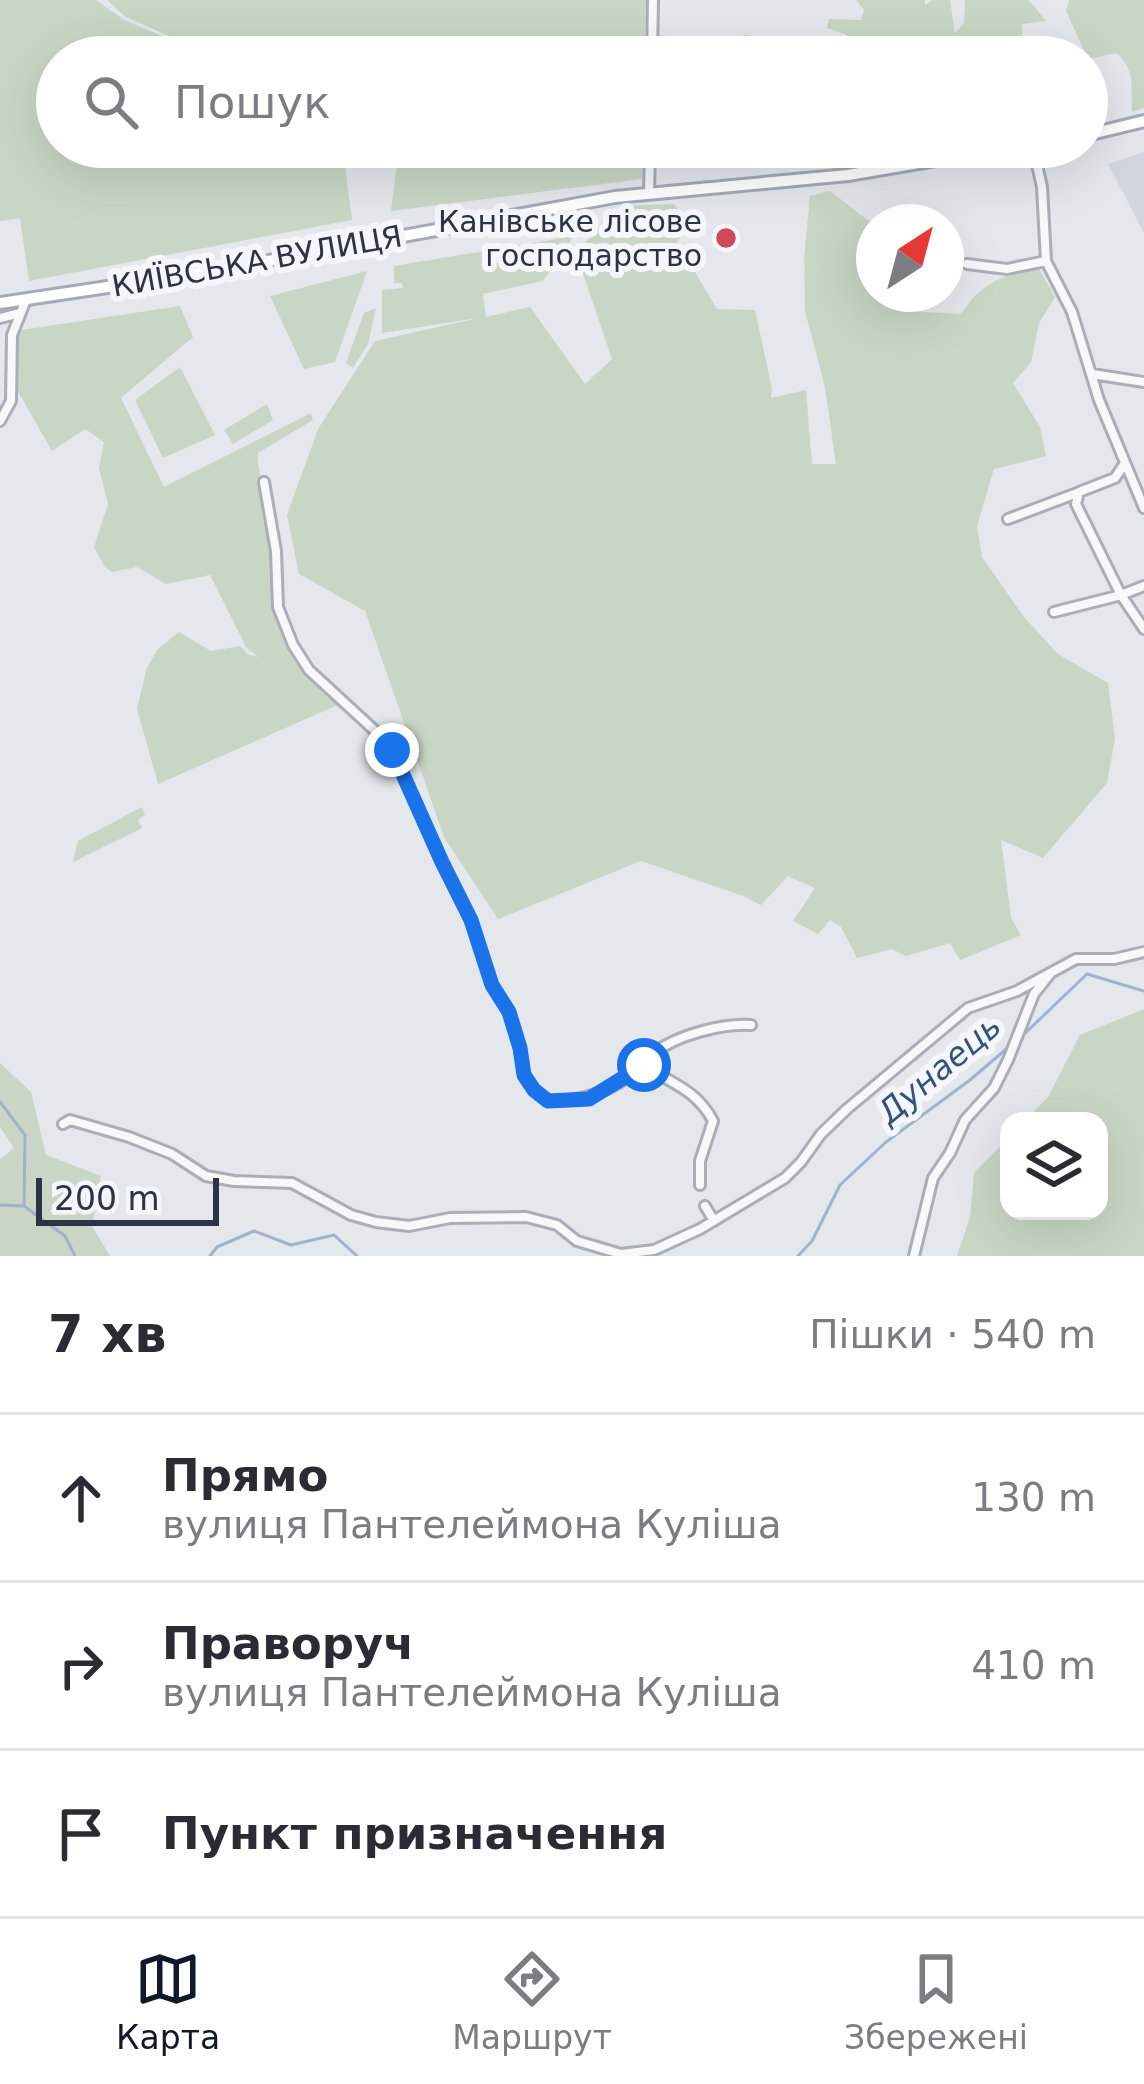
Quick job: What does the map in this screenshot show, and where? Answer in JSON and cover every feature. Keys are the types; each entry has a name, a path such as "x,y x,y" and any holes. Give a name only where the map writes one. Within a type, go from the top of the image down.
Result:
{"main road":[{"path":"1108,130 1144,121"},
{"name":"КИЇВСЬКА ВУЛИЦЯ","path":"0,303 208,272 649,193 889,168"}],"street":[{"path":"652,36 653,0"},
{"path":"649,193 650,168"},
{"path":"1038,168 1046,261 1072,312 1099,400 1144,508"},
{"path":"967,264 1007,268 1046,261"},
{"path":"0,422 11,401 12,334 26,299"},
{"path":"0,318 20,314"},
{"path":"1092,374 1144,382"},
{"path":"1008,519 1115,478 1126,462"},
{"path":"264,482 276,550 278,607 293,645 309,670 392,750 471,920 492,985 509,1012 524,1075 534,1090 548,1101 589,1099 644,1065 655,1052 694,1034 729,1023 751,1025"},
{"path":"1078,492 1076,504 1121,595 1144,629"},
{"path":"1054,612 1144,586"},
{"path":"63,1124 70,1120 129,1137 172,1154 206,1176 292,1183 351,1216 376,1222 409,1226 450,1218 526,1217 557,1225 577,1241 621,1254 654,1250 785,1178 847,1109 968,1008 1017,991 1076,959 1114,959 1144,952"},
{"path":"914,1256 933,1178 964,1120 994,1088 1034,994 1055,968"},
{"path":"644,1065 704,1104 713,1121 700,1161 700,1185"},
{"path":"705,1206 714,1221"}],"shaded area":[{"path":"1144,152 1144,233 1108,164"}],"green space":[{"path":"0,0 96,0 124,20 162,36 36,36 36,168 345,168 352,220 29,281 20,218 0,221"},
{"path":"107,0 646,0 645,36 169,36 126,17"},
{"path":"856,0 925,0 925,5 950,0 955,33 964,23 965,0 1029,0 1046,21 1022,24 1022,36 848,36 827,28 829,19 861,20 864,10"},
{"path":"1069,0 1144,0 1144,108 1132,112 1130,73 1117,53 1108,55 1108,36 1077,36 1066,11"},
{"path":"396,168 642,168 642,179 391,211"},
{"path":"830,191 856,211 856,312 960,314 987,286 1037,265 1055,297 1039,323 1031,362 1013,383 1040,427 1046,456 994,469 977,526 982,557 1024,617 1058,654 1108,683 1115,739 1107,783 1043,858 1001,840 1011,918 1021,935 960,960 950,943 906,956 892,949 857,958 841,927 830,920 818,934 793,921 815,888 788,876 761,905 641,861 498,919 444,837 365,611 299,574 287,515 318,429 375,341 478,318 382,333 382,290 403,288 402,283 394,283 394,266 574,236 543,281 483,294 486,317 530,307 585,384 612,359 576,253 624,206 674,204 688,227 677,242 717,309 755,310 771,398 806,390 812,464 836,464 825,387 805,311 810,196"},
{"path":"367,271 335,362 304,369 270,296"},
{"path":"180,306 193,337 121,398 164,487 311,413 313,420 258,453 258,460 273,528 279,610 297,648 338,705 158,784 137,709 146,670 157,650 179,632 211,651 240,646 258,657 246,647 210,575 166,584 137,567 112,572 105,567 94,547 108,504 99,468 104,442 85,429 52,451 16,388 15,331"},
{"path":"376,308 368,344 353,368 346,363 364,313"},
{"path":"180,367 215,435 163,458 135,400"},
{"path":"267,404 273,420 233,444 224,430"},
{"path":"142,807 145,815 138,820 142,828 73,862 78,841"},
{"path":"1144,1009 1144,1256 957,1256 970,1217 974,1173 1000,1146 1000,1220 1108,1220 1108,1112 1034,1112 1048,1097 1080,1035"},
{"path":"0,1063 31,1092 46,1155 101,1176 92,1226 110,1256 0,1256 0,1159 14,1148 0,1127"}],"waterway":[{"name":"Дунаець","path":"1019,1039 1087,974 1144,991"},
{"name":"Дунаець","path":"798,1256 812,1241 840,1185 886,1142 1011,1045"},
{"path":"0,1102 25,1135 24,1206"},
{"name":"Дунаець","path":"0,1205 24,1206 65,1236 75,1256"},
{"name":"Дунаець","path":"210,1256 217,1247 254,1231 291,1245 334,1235 357,1256"}],"place":[{"name":"Канівське лісове господарство","path":"726,238"}],"route":[{"path":"392,750 471,920 492,985 509,1012 524,1075 534,1090 548,1101 589,1099 644,1065"}]}
